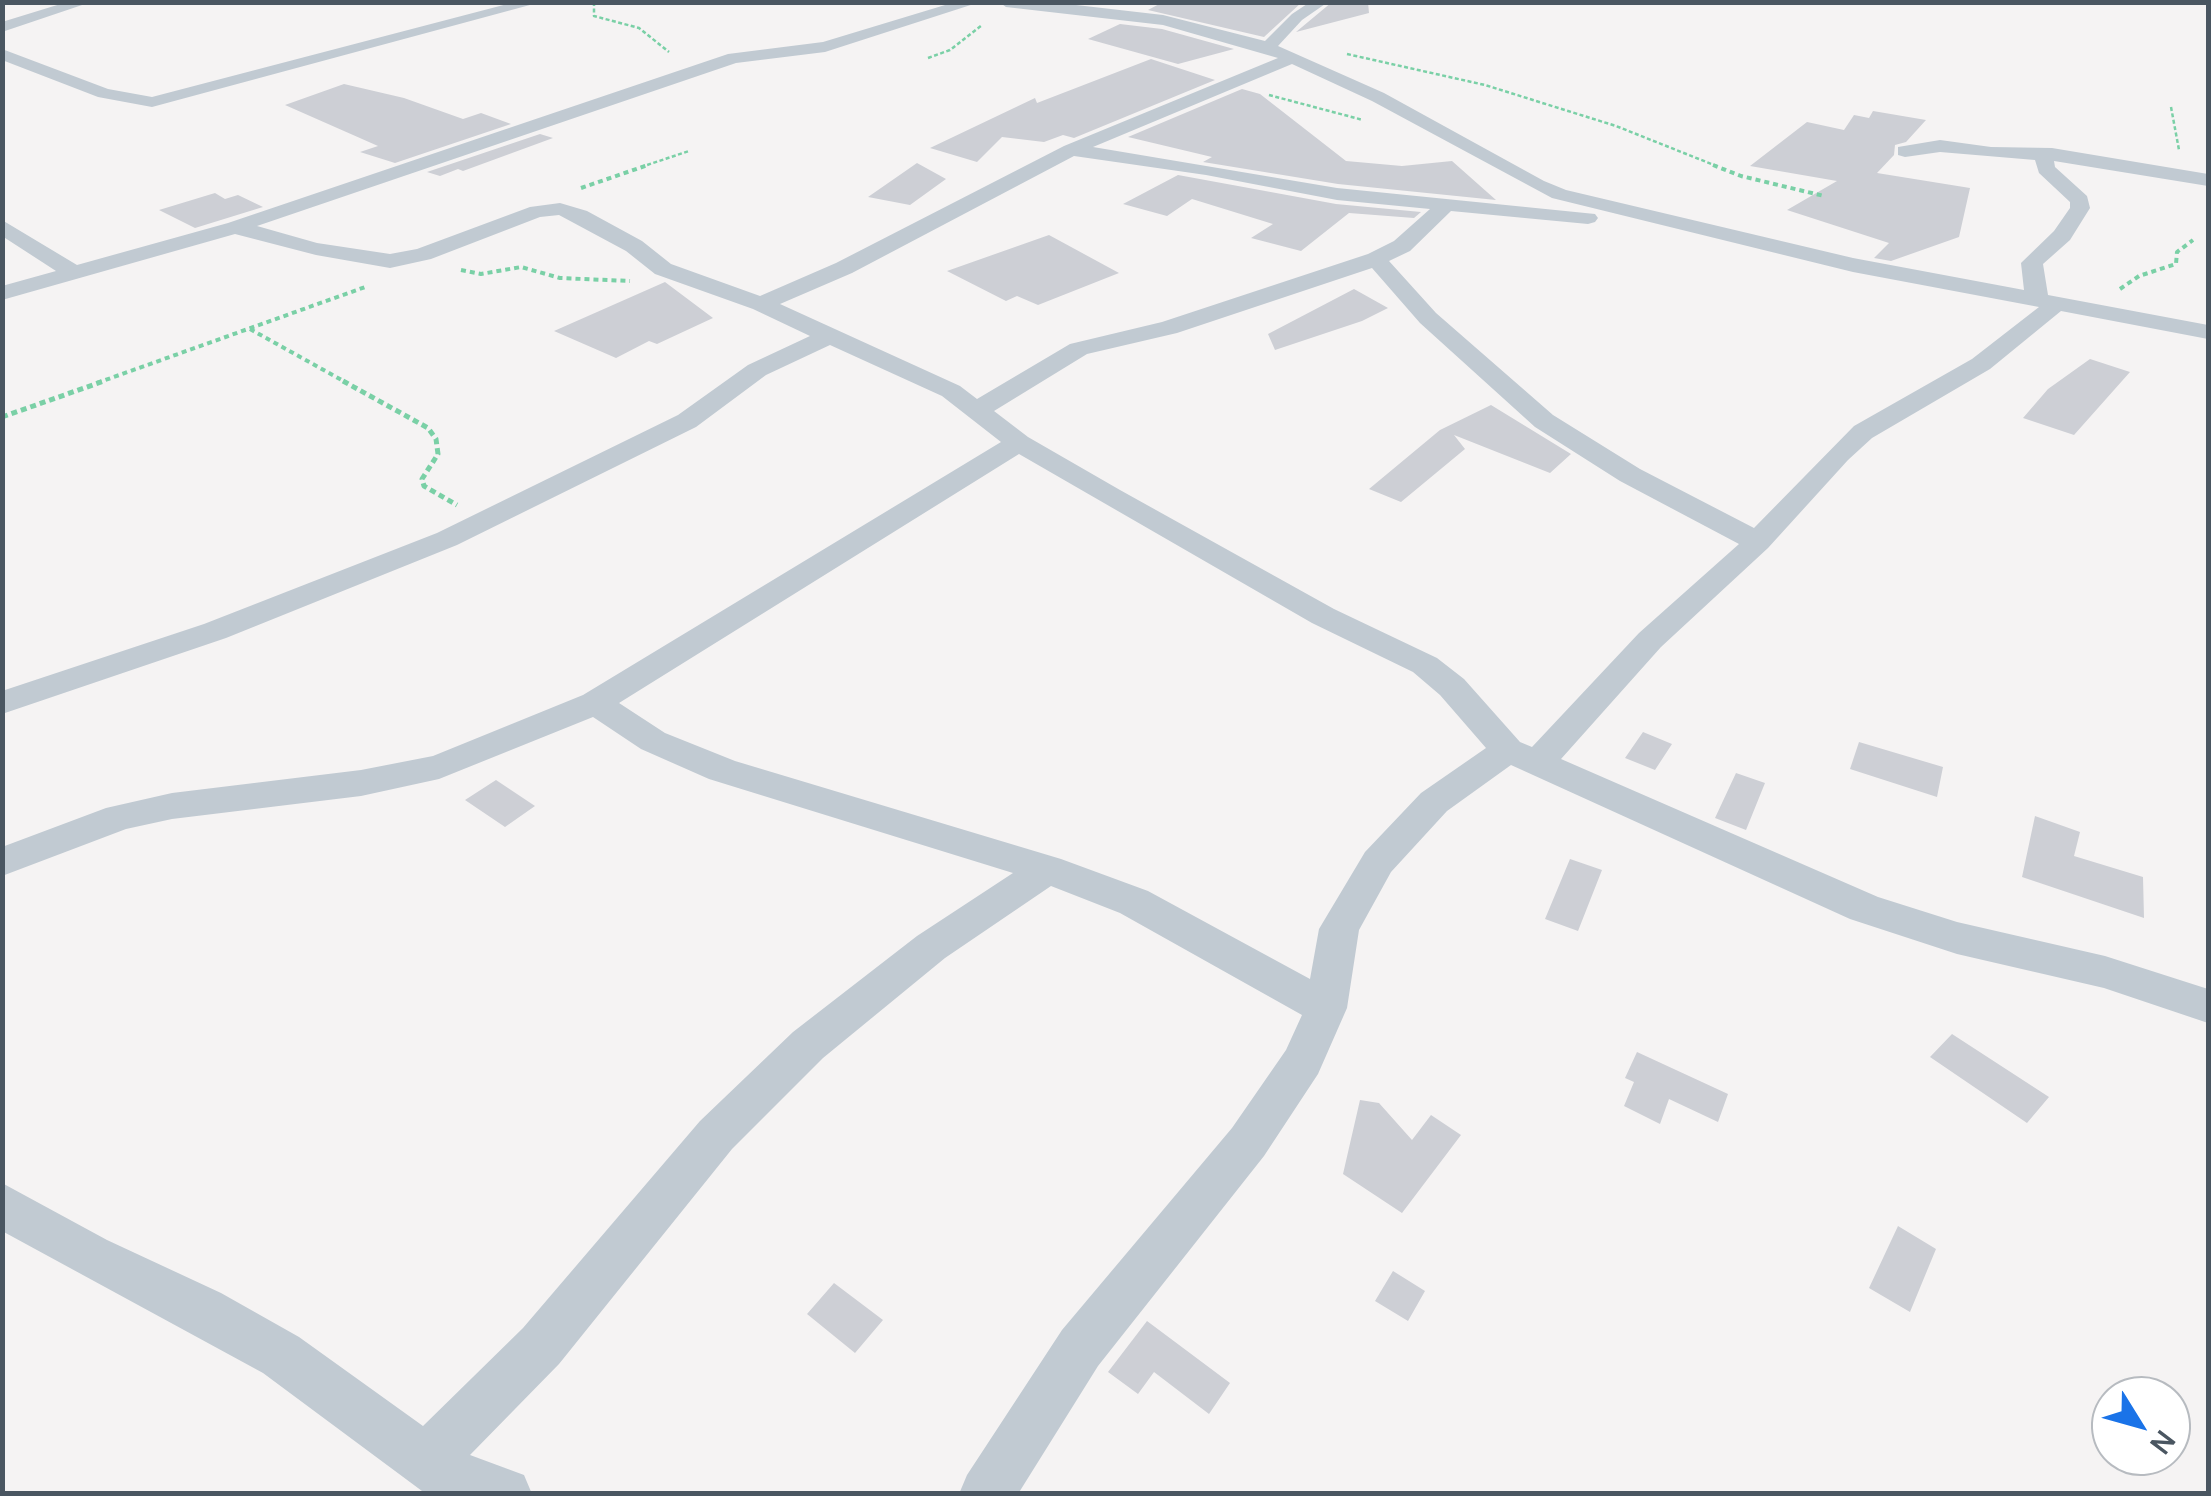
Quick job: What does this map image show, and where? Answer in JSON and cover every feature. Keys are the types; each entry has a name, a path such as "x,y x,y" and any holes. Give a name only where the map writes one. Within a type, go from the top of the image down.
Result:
{"street":[{"path":"2,26 84,2"},
{"path":"2,54 104,93 152,102 534,2"},
{"path":"2,294 236,227 751,54 825,46 972,2"},
{"path":"1268,47 1297,16 1321,2"},
{"path":"1012,3 1163,20 1268,47 1429,126 1537,186 1853,265 2208,332"},
{"path":"761,304 844,268 1071,150 1226,84 1298,60"},
{"path":"1905,151 1923,146 2052,154 2208,180"},
{"path":"1071,150 1206,169 1336,194 1444,207 1694,227"},
{"path":"986,1494 1080,1348 1248,1142 1303,1061 1326,1008 1339,930 1378,862 1434,802 1522,757 1758,542 1863,432 1980,364 2038,322 2046,302 2032,262 2062,235 2080,208 2080,200 2046,170 2044,159 2052,154"},
{"path":"977,410 1079,349 1169,328 1376,259 1402,246 1444,207"},
{"path":"236,227 371,260 423,254 548,209 580,215 684,278 761,304 951,391 1019,442 1323,616 1424,665 1522,757 1864,908 1957,938 2105,972 2208,1006"},
{"path":"6,232 74,273"},
{"path":"1376,259 1428,318 1544,421 1630,474 1758,542"},
{"path":"2,703 215,630 486,520 687,421 758,370 831,335"},
{"path":"2,862 119,816 361,782 439,767 595,703 1019,442"},
{"path":"595,703 653,741 722,770 1047,869 1134,902 1326,1008"},
{"path":"426,1461 541,1346 716,1136 808,1045 931,947 1047,869"},
{"path":"4,1208 280,1355 441,1472 506,1494"}],"path":[{"path":"594,2 594,16 639,28 680,63 668,79"},
{"path":"928,58 950,50 1012,3"},
{"path":"1298,60 1351,53 1434,71 1616,126 1741,176 1824,196"},
{"path":"1226,84 1355,119 1429,126"},
{"path":"2171,107 2186,177"},
{"path":"548,209 604,179 688,151"},
{"path":"2098,310 2125,284 2176,264 2178,252 2193,240"},
{"path":"423,254 470,273 512,267 577,280 684,278"},
{"path":"2,417 373,284"},
{"path":"249,329 428,428 436,439 438,454 422,479 424,486 486,520"}],"building":[{"path":"1163,2 1302,2 1264,37 1148,10"},
{"path":"1332,2 1368,2 1369,13 1296,32"},
{"path":"1120,24 1162,29 1234,49 1178,64 1088,39"},
{"path":"1151,59 1215,80 1074,138 1063,135 1044,142 1002,137 977,162 930,148 1035,98 1037,103"},
{"path":"344,84 404,98 463,119 481,113 511,124 395,163 360,152 378,146 285,105"},
{"path":"1242,89 1260,94 1346,161 1402,166 1452,161 1496,200 1338,184 1203,162 1212,157 1128,137"},
{"path":"1873,111 1926,120 1906,142 1895,145 1894,155 1877,173 1970,188 1959,237 1891,261 1874,258 1889,243 1787,210 1837,181 1750,166 1807,122 1844,130 1854,115 1869,118"},
{"path":"540,134 553,138 463,171 458,169 440,176 427,172"},
{"path":"917,163 946,179 910,205 868,197"},
{"path":"1178,175 1336,204 1421,212 1414,218 1349,213 1301,251 1251,238 1273,224 1192,199 1167,216 1123,204"},
{"path":"215,193 225,199 238,195 263,207 195,228 159,210"},
{"path":"1049,235 1119,273 1038,305 1017,296 1006,301 947,271"},
{"path":"665,282 713,318 657,344 649,341 616,358 554,331"},
{"path":"1354,289 1388,308 1362,321 1275,350 1268,334"},
{"path":"2090,359 2130,372 2074,435 2023,418 2048,389"},
{"path":"1491,405 1571,454 1550,473 1454,435 1465,449 1401,502 1369,489 1440,430"},
{"path":"1643,732 1672,744 1655,770 1625,758"},
{"path":"1859,742 1943,767 1937,797 1850,769"},
{"path":"1736,773 1765,783 1746,830 1715,818"},
{"path":"496,780 535,806 505,827 465,800"},
{"path":"2035,816 2080,832 2074,856 2143,877 2144,918 2022,877"},
{"path":"1570,859 1602,870 1578,931 1545,919"},
{"path":"1952,1034 2049,1097 2027,1123 1930,1057"},
{"path":"1637,1052 1728,1094 1718,1122 1669,1099 1660,1124 1624,1106 1634,1082 1625,1078"},
{"path":"1360,1100 1379,1103 1412,1140 1431,1115 1461,1135 1402,1213 1343,1174"},
{"path":"1898,1226 1936,1249 1910,1312 1869,1288"},
{"path":"1393,1271 1425,1291 1408,1321 1375,1301"},
{"path":"834,1283 883,1320 855,1353 807,1314"},
{"path":"1147,1321 1230,1383 1209,1414 1154,1372 1138,1394 1108,1372"}]}
